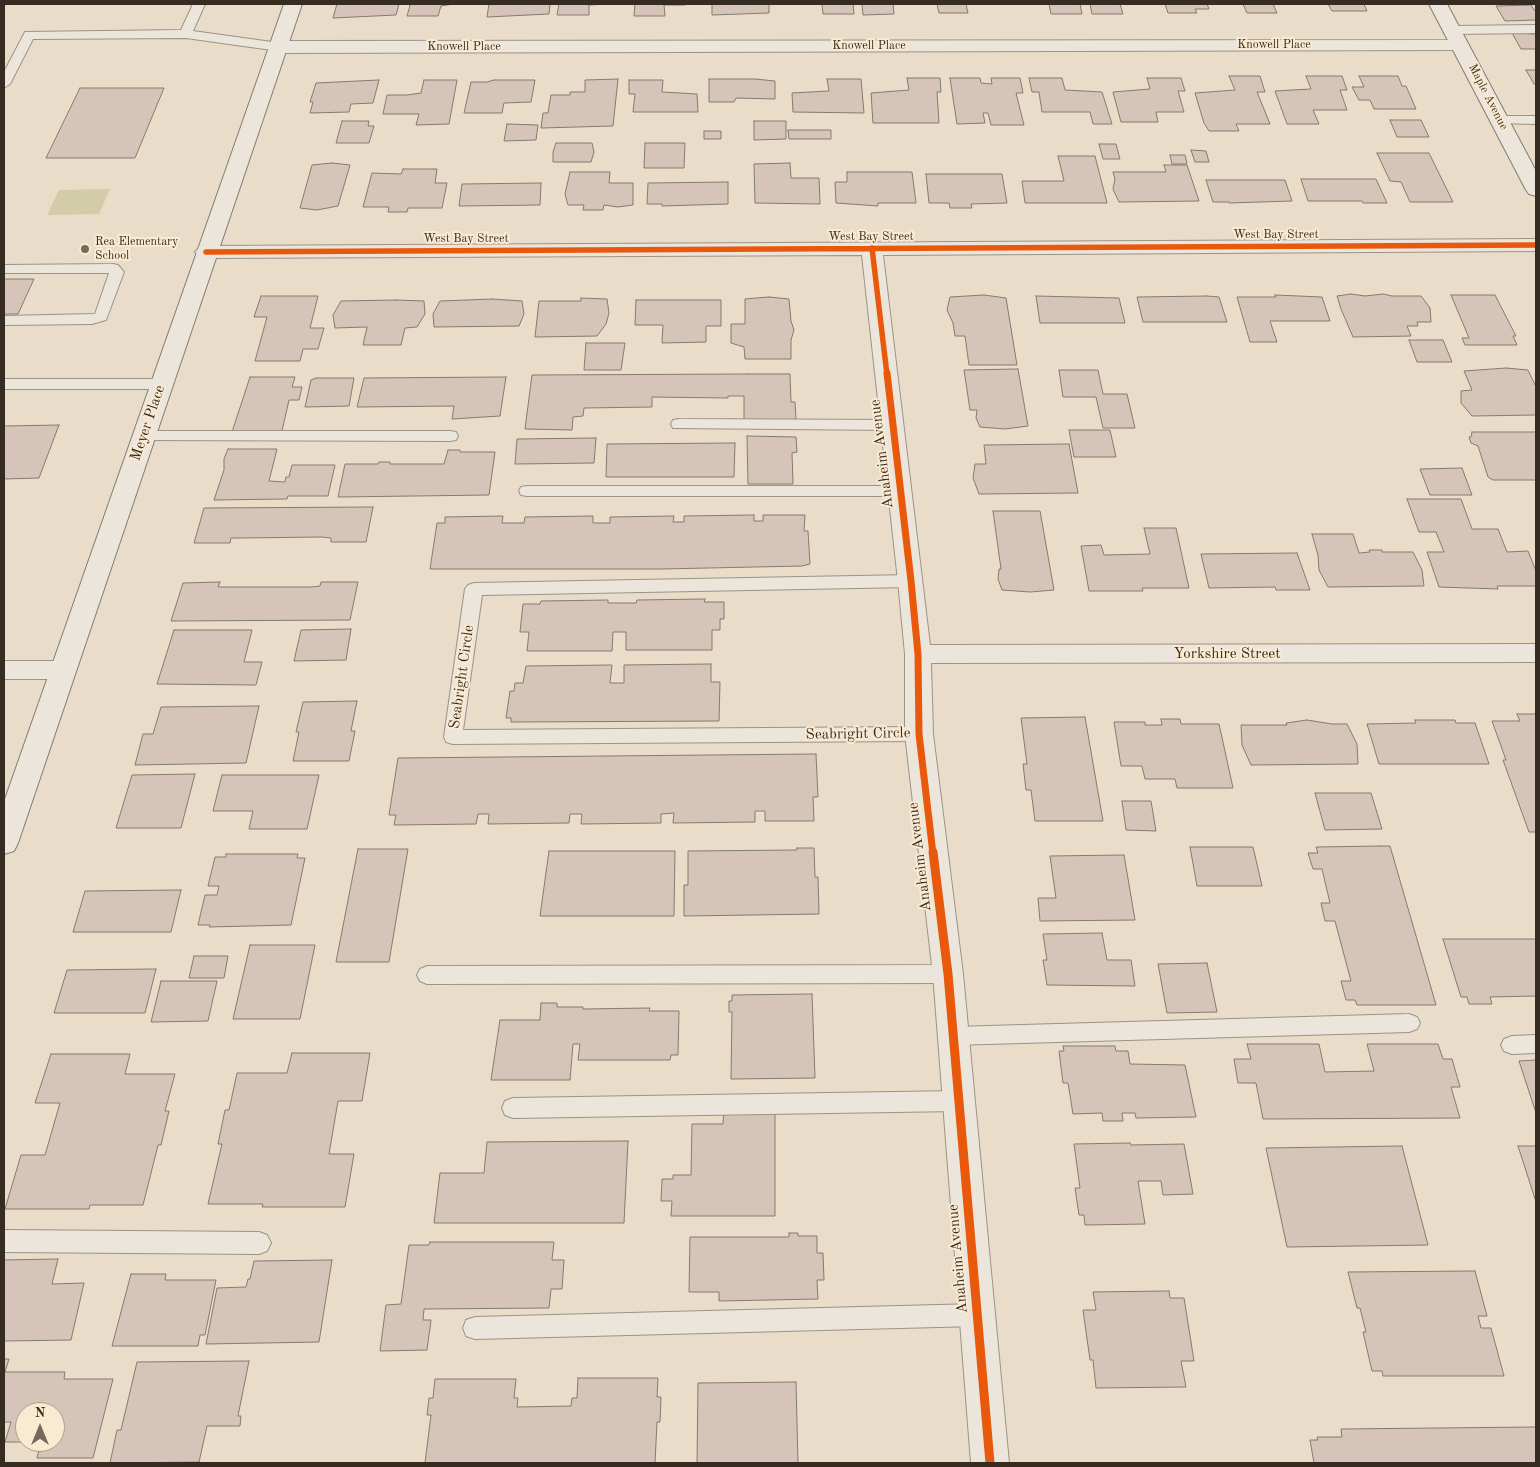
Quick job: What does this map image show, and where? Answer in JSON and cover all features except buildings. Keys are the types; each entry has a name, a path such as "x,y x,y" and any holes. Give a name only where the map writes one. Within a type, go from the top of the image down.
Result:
{"street":[{"name":"Meyer Place","path":"4,843 293,4"},
{"name":"Maple Avenue","path":"1438,4 1536,190"},
{"name":"Knowell Place","path":"278,47 1456,37"},
{"name":"West Bay Street","path":"206,252 1536,245"},
{"name":"Anaheim Avenue","path":"872,248 911,581 918,654 920,734 948,974 990,1463"},
{"name":"Yorkshire Street","path":"918,654 1536,653"},
{"path":"4,670 63,670"}],"lane":[{"path":"186,34 198,4"},
{"path":"1456,37 1536,29"},
{"path":"4,84 29,35 186,34 278,47"},
{"path":"1500,120 1536,120"},
{"path":"4,269 113,268 117,272 101,317 92,320 4,321"},
{"path":"4,384 161,384"},
{"path":"679,424 893,425"},
{"path":"143,436 450,436"},
{"path":"527,491 901,491"},
{"name":"Seabright Circle","path":"911,581 474,589 453,737 920,734"},
{"path":"427,975 948,974"},
{"path":"952,1036 1410,1023"},
{"path":"1512,1045 1536,1044"},
{"path":"513,1108 958,1101"},
{"path":"4,1241 259,1243"},
{"path":"475,1328 976,1315"}],"shaded area":[{"path":"110,189 99,214 47,215 59,190"}],"cycle path":[{"path":"206,252 1536,245"},
{"path":"872,248 911,581 918,654 919,734 948,974 990,1463"}],"place":[{"name":"Rea Elementary School","path":"85,249"}]}
